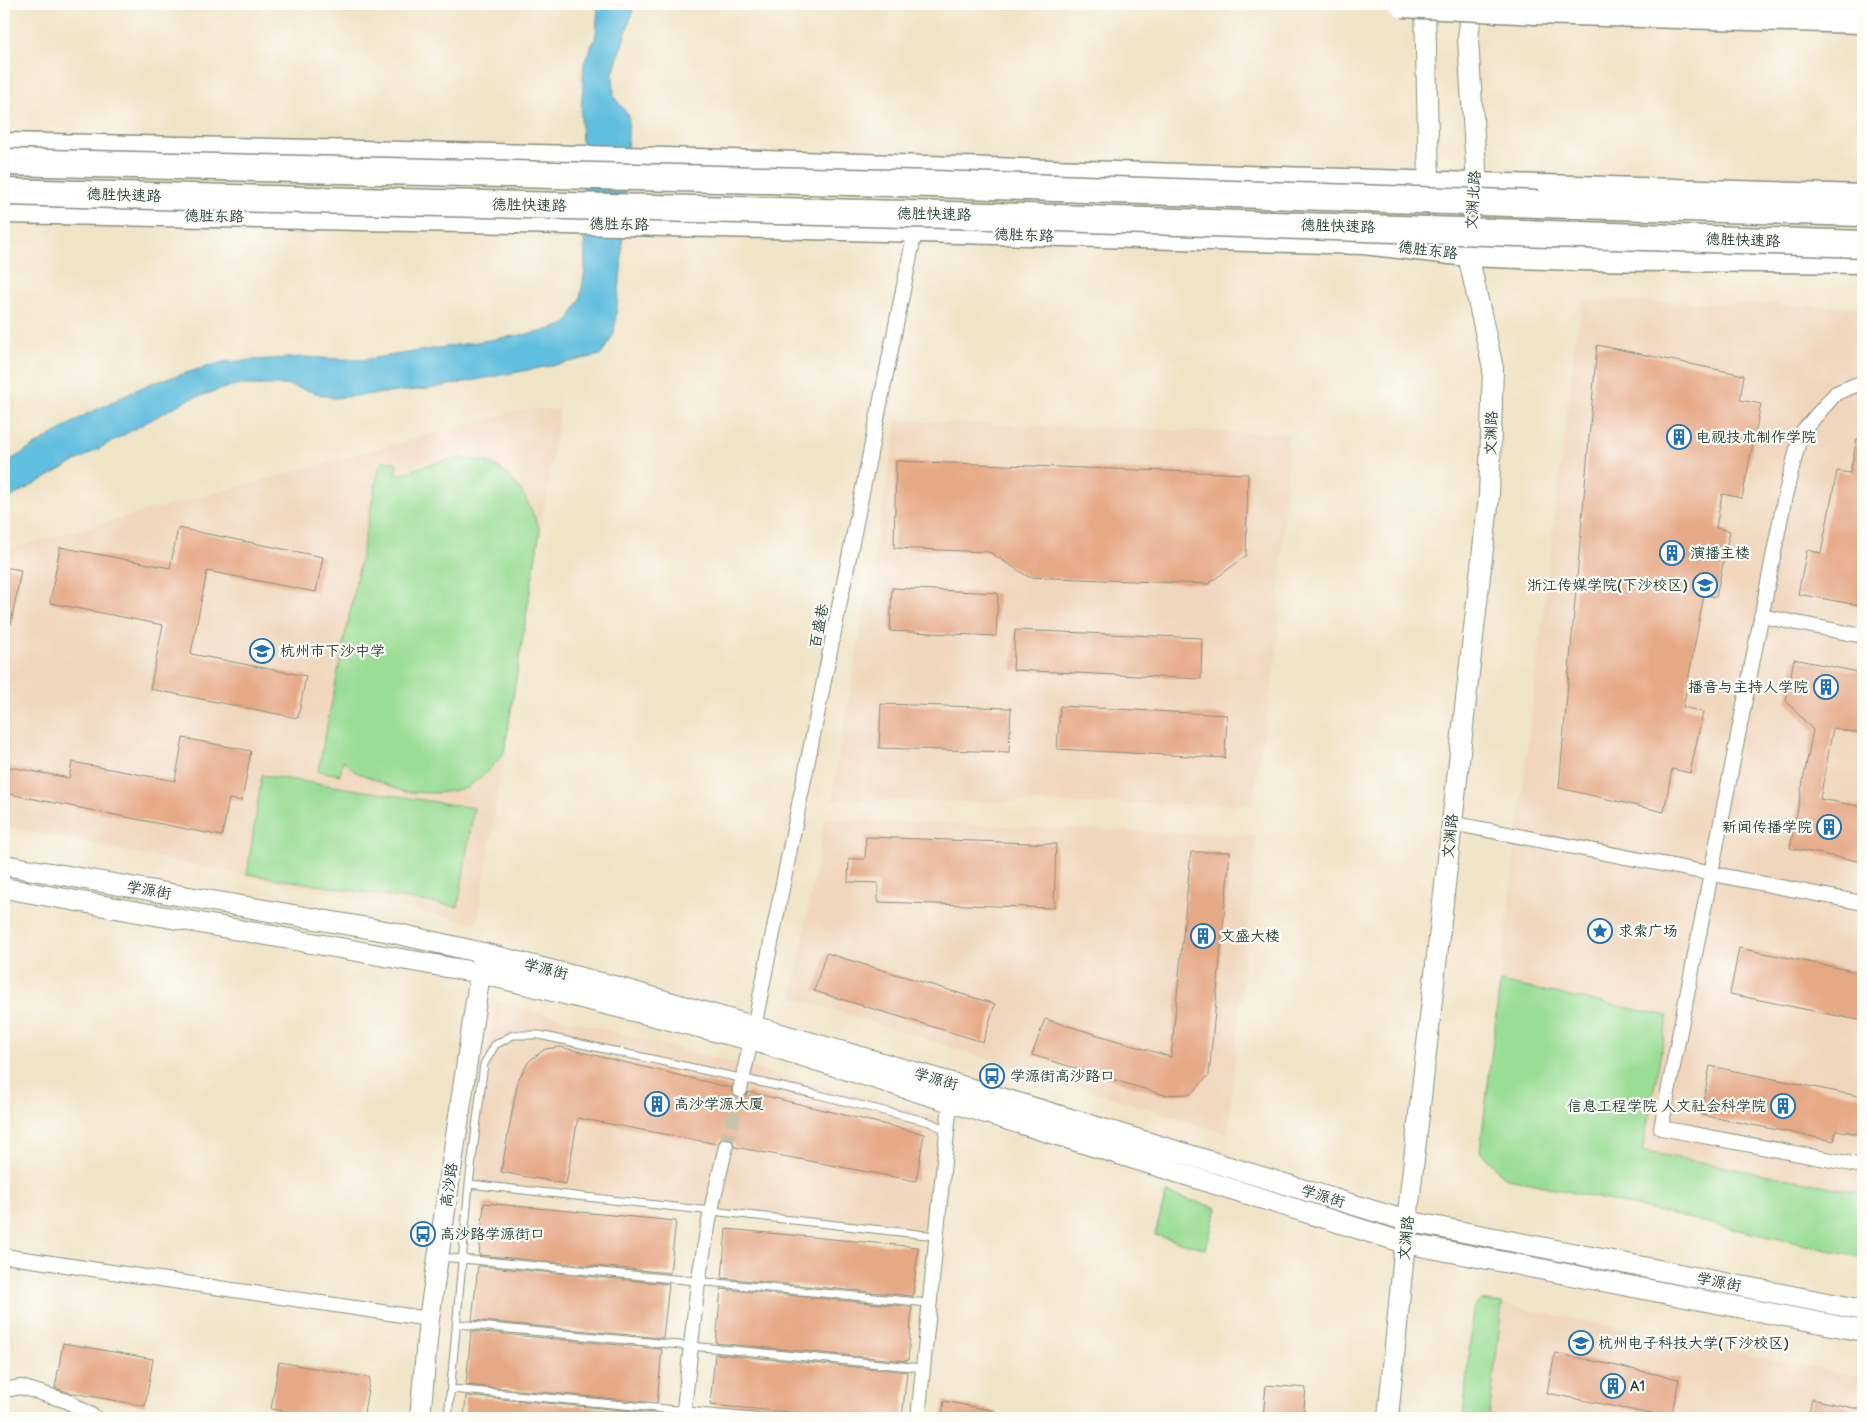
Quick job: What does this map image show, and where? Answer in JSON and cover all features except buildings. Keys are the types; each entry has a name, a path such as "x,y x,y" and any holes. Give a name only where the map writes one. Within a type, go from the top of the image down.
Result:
{"highway":[{"path":"1403,4 1536,11 1863,20"},
{"name":"德胜快速路","path":"4,162 933,184 1863,213"},
{"name":"德胜快速路","path":"4,192 991,216 1863,244"},
{"path":"1814,211 1863,206"},
{"path":"1729,239 1863,257"}],"main road":[{"name":"文渊北路","path":"1425,4 1429,183 1468,255"},
{"name":"文渊北路","path":"1468,255 1477,184 1468,39 1472,4"},
{"path":"4,144 675,159 1863,196"},
{"name":"德胜东路","path":"4,212 915,231 1364,243 1468,255 1575,259 1863,262"},
{"name":"文渊路","path":"1388,1418 1407,1221 1489,496 1493,368 1468,255"},
{"name":"学源街","path":"4,865 385,931 482,963 752,1034 1407,1221 1863,1310"},
{"name":"学源街","path":"4,888 482,963"},
{"name":"高沙路","path":"420,1418 429,1319 482,963"},
{"name":"学源街","path":"951,1092 1405,1242 1863,1331"}],"street":[{"name":"百盛巷","path":"741,1084 915,231"},
{"path":"1863,382 1836,393 1801,433 1785,496 1661,1128 1863,1166"},
{"path":"1761,616 1863,636"},
{"path":"1451,823 1863,903"},
{"path":"918,1418 951,1092"},
{"path":"683,1415 698,1282 711,1210 726,1146"},
{"path":"4,1256 429,1319"},
{"path":"4,1390 21,1387 67,1402 96,1418"}],"lane":[{"path":"448,1418 458,1324 469,1184 484,1064 494,1045 514,1034 539,1035 741,1084 816,1094 929,1122 946,1130"},
{"path":"469,1184 936,1236"},
{"path":"438,1257 929,1302"},
{"path":"458,1324 923,1368"},
{"path":"451,1389 683,1415 763,1418"}],"shaded area":[{"name":"浙江传媒学院(下沙校区)","path":"1583,300 1863,307 1863,1258 1504,1177 1480,1151 1576,334"},
{"name":"杭州市下沙中学","path":"529,408 560,410 477,923 4,826 4,550"},
{"path":"897,421 1288,434 1277,655 1252,805 831,800"},
{"path":"825,819 1256,836 1228,1134 792,997"},
{"name":"高沙学源大厦","path":"496,1001 948,1119 936,1236 469,1184"},
{"name":"杭州电子科技大学(下沙校区)","path":"1481,1300 1863,1378 1863,1418 1463,1418 1473,1308"}],"green space":[{"path":"462,458 489,463 507,475 527,501 540,531 504,753 486,773 466,788 438,793 404,792 354,771 343,760 340,775 318,771 378,472 382,461 396,462 397,476 429,465"},
{"path":"262,775 474,808 458,907 247,874"},
{"path":"1500,982 1668,1016 1642,1151 1863,1193 1863,1258 1504,1177 1480,1151"},
{"path":"1166,1193 1217,1208 1206,1249 1155,1235"},
{"path":"1481,1300 1502,1304 1489,1418 1463,1418 1473,1308"}],"water":[{"path":"598,4 635,4 613,73 614,97 629,116 621,270 614,334 601,355 428,389 333,398 288,385 235,385 187,400 4,501 4,464 85,415 149,384 223,362 303,357 362,360 540,332 567,324 580,299 585,270 581,115 584,63 596,36"}],"tunnel":[{"path":"726,1146 740,1090"}],"place":[{"name":"电视技术制作学院","path":"1679,437"},
{"name":"演播主楼","path":"1672,553"},
{"name":"浙江传媒学院(下沙校区)","path":"1705,585"},
{"name":"杭州市下沙中学","path":"262,651"},
{"name":"播音与主持人学院","path":"1826,687"},
{"name":"新闻传播学院","path":"1829,827"},
{"name":"求索广场","path":"1600,931"},
{"name":"文盛大楼","path":"1203,936"},
{"name":"学源街高沙路口","path":"992,1076"},
{"name":"高沙学源大厦","path":"657,1104"},
{"name":"信息工程学院 人文社会科学院","path":"1783,1106"},
{"name":"高沙路学源街口","path":"423,1234"},
{"name":"杭州电子科技大学(下沙校区)","path":"1581,1343"},
{"name":"A1","path":"1613,1386"}]}
